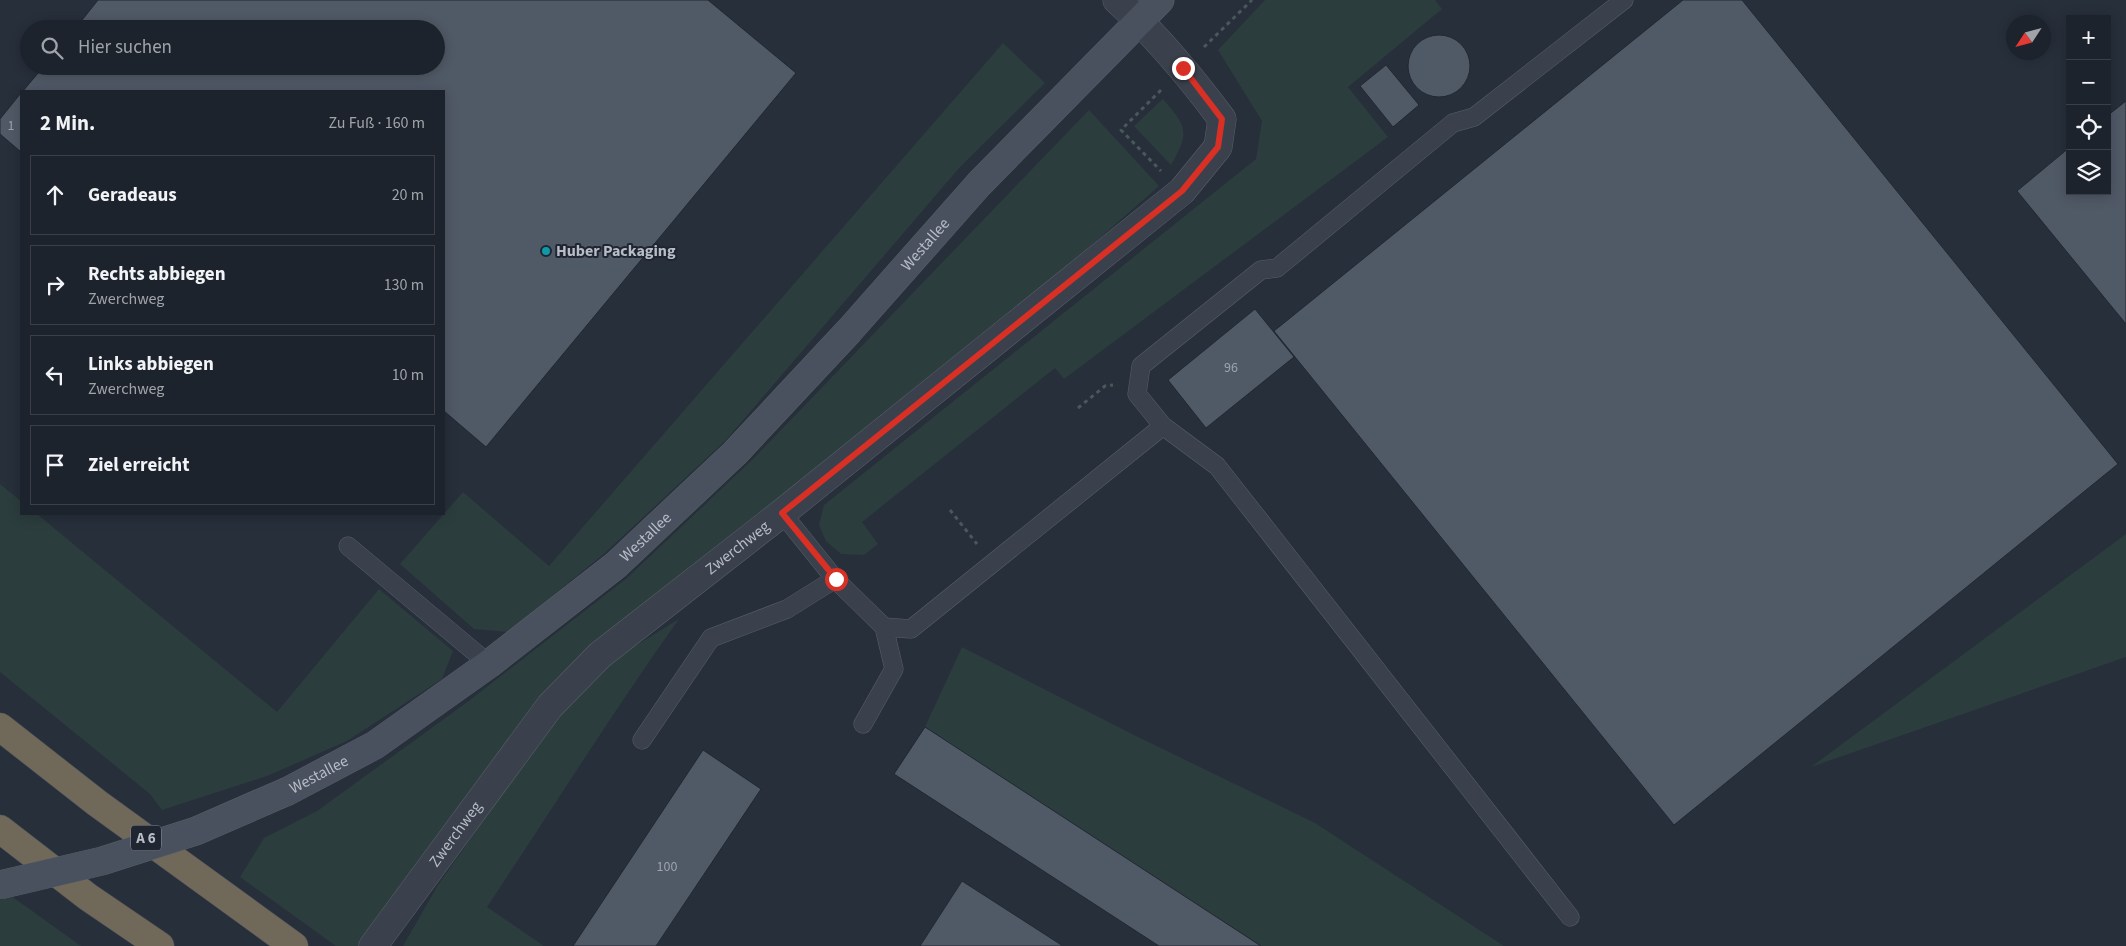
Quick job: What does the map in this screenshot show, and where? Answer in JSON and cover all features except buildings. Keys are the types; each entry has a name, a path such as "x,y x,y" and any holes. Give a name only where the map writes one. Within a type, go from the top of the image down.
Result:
{"highway":[{"name":"A 6","path":"0,727 97,803 294,946"},
{"path":"0,829 88,897 160,946"}],"main road":[{"name":"Westallee","path":"0,885 102,861 196,831 288,791 375,745 489,664 616,565 735,452 849,331 979,184 1160,0"}],"street":[{"name":"Zwerchweg","path":"377,940 550,706 600,655 782,513 1182,191 1218,147 1222,119 1183,68 1139,20 1117,0"}],"lane":[{"path":"1570,917 1217,466 1163,426 1137,394 1141,366 1261,270 1277,268 1453,122 1474,117 1624,0"},
{"path":"884,627 911,629 1163,426"},
{"path":"782,513 836,579 884,627 894,669 863,724"},
{"path":"348,546 489,664"},
{"path":"642,740 711,638 787,609 836,579"}],"path":[{"path":"1182,191 1121,130 1252,0"},
{"path":"1078,408 1105,386 1138,384"},
{"path":"950,510 992,562"}],"shaded area":[{"path":"1265,0 1435,0 1442,9 1348,87 1388,137 1064,379 1055,368 862,522 878,544 864,555 841,554 826,541 819,525 824,505 1256,159 1262,121 1218,50"},
{"path":"1003,43 1045,83 960,167 726,440 605,553 508,632 474,629 400,564 443,515 445,515 463,492 549,566"},
{"path":"1163,99 1177,116 1183,130 1181,145 1171,165 1134,126"},
{"path":"1089,110 1159,186 1093,244 775,505 588,651 360,946 336,946 240,877 264,838 317,811 466,703 627,578 753,459"},
{"path":"0,484 20,500 20,515 38,515 277,712 379,589 453,651 442,679 347,741 267,776 162,810 150,794 0,672"},
{"path":"2126,534 2126,657 1811,767"},
{"path":"679,619 487,907 544,946 403,946 438,885 555,719 606,664"},
{"path":"962,647 1132,734 1315,823 1504,946 1261,946 925,727"},
{"path":"0,888 81,946 0,946"}],"place":[{"name":"Huber Packaging","path":"546,251"}],"route":[{"path":"836,579 782,513 1182,191 1218,147 1222,119 1183,68"}]}
